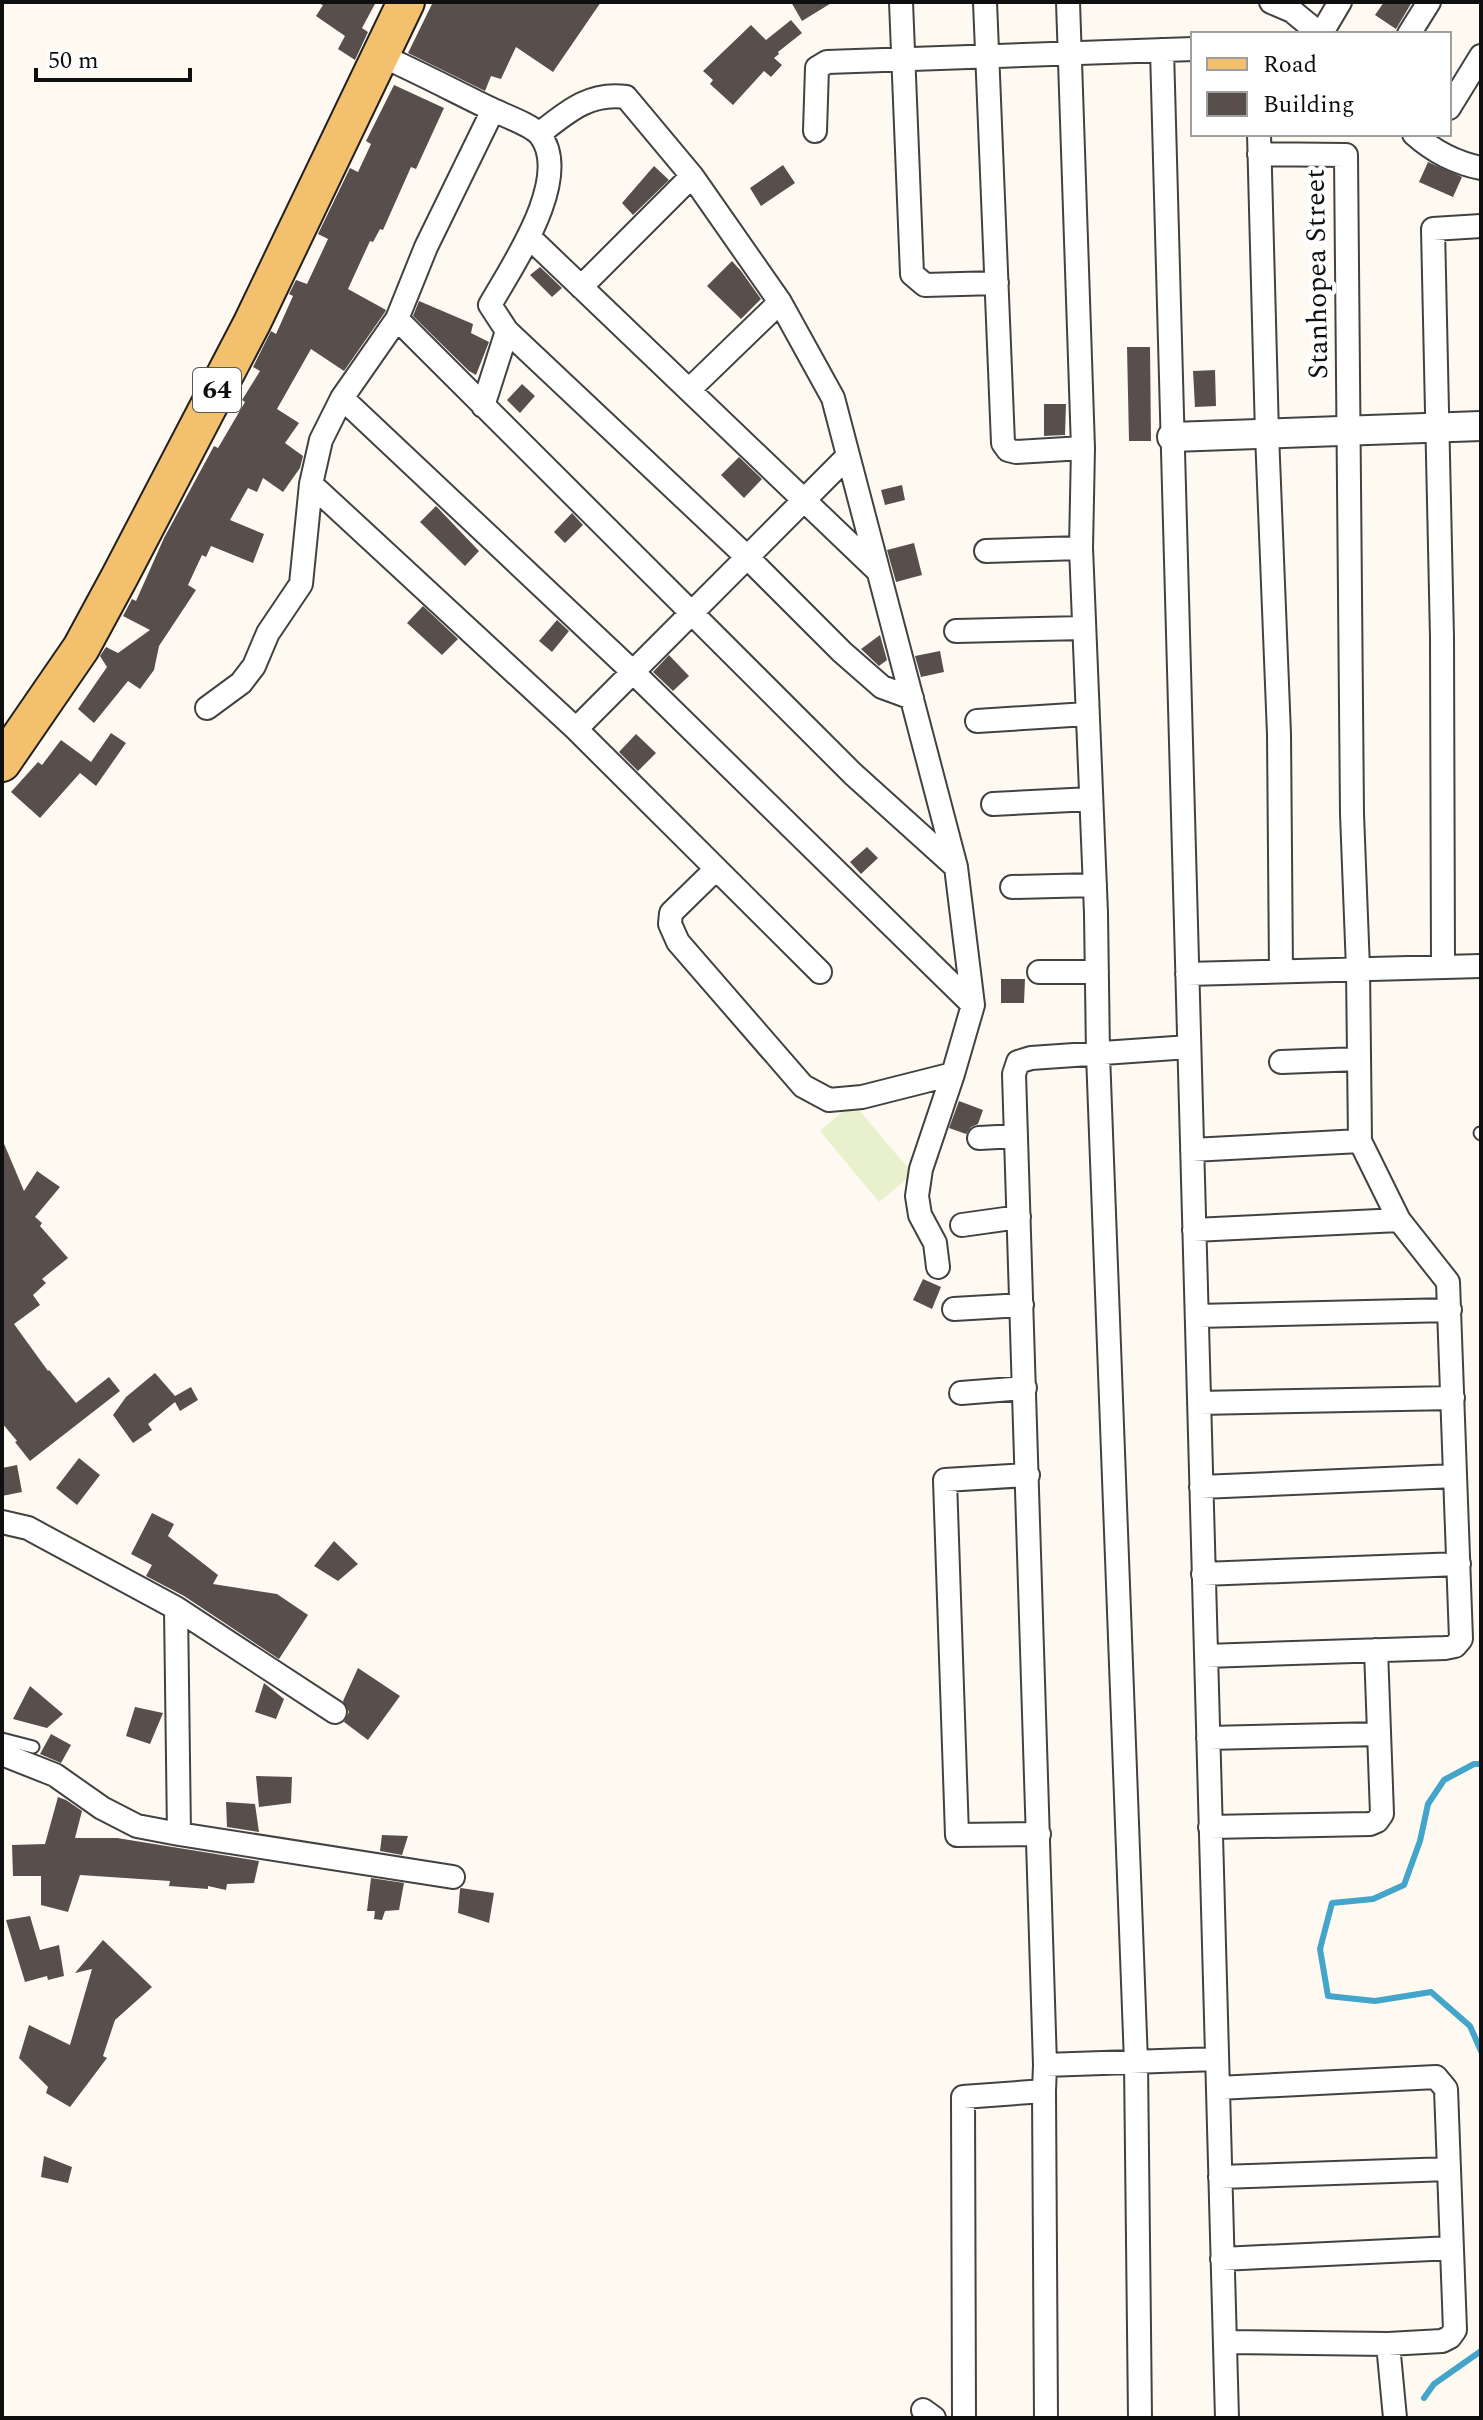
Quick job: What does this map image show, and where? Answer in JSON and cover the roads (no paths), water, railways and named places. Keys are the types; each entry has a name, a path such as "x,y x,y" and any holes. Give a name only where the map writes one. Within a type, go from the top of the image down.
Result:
{"main road":[{"name":"64","path":"2,763 81,648 120,576 252,323 406,2"}],"street":[{"path":"901,2 912,274 925,285 997,283"},
{"path":"985,2 1003,443 1008,450 1016,452 1083,448"},
{"path":"1068,2 1083,448 1081,548 1136,2062 1140,2418"},
{"path":"1271,2 1292,11 1318,32"},
{"path":"1322,32 1340,2"},
{"path":"1410,32 1429,2"},
{"path":"815,131 817,68 827,62 1191,49"},
{"path":"1162,50 1227,2418"},
{"path":"380,55 539,134 548,154 550,172 547,192 529,237 490,305 507,331 747,557 842,652 882,687 912,698"},
{"path":"1451,105 1481,56"},
{"path":"539,134 565,113 590,100 608,95 626,97 692,176 780,302 833,398 956,867 973,1005 921,1169 917,1196 920,1215 935,1243 938,1267"},
{"path":"207,708 241,683 254,666 268,633 301,584 311,484 321,440 342,398 397,319 426,247 493,110"},
{"path":"1424,138 1463,164 1481,168"},
{"path":"1259,144 1279,734 1281,971"},
{"name":"Stanhopea Street","path":"1259,144 1346,155 1349,431"},
{"path":"581,287 692,176"},
{"path":"1443,967 1442,638 1433,229 1481,226"},
{"path":"529,237 878,571"},
{"path":"689,390 780,302"},
{"path":"397,319 853,774 956,867"},
{"path":"483,406 507,331"},
{"path":"342,398 633,672 973,1005"},
{"path":"1172,437 1481,426"},
{"path":"1206,1656 1445,1648 1455,1646 1461,1639 1448,1282 1399,1220 1360,1141 1352,814 1349,431"},
{"path":"576,729 847,457"},
{"path":"311,484 576,729 820,972"},
{"path":"986,551 1081,548"},
{"path":"956,631 1084,628"},
{"path":"977,721 1087,714"},
{"path":"993,804 1091,799"},
{"path":"716,869 671,913 670,924 678,942 803,1086 829,1100 862,1097 953,1074"},
{"path":"1012,887 1095,885"},
{"path":"1187,974 1481,966"},
{"path":"1039,972 1097,972"},
{"path":"1046,2418 1045,2065 1014,1074 1018,1062 1031,1058 1189,1047"},
{"path":"1281,1062 1359,1059"},
{"path":"979,1138 1016,1136"},
{"path":"1192,1150 1360,1141"},
{"path":"962,1225 1019,1217"},
{"path":"1194,1230 1399,1220"},
{"path":"954,1309 1022,1305"},
{"path":"1197,1316 1450,1310"},
{"path":"961,1393 1025,1388"},
{"path":"1199,1403 1453,1398"},
{"path":"1028,1475 945,1480 957,1835 1039,1834"},
{"path":"1201,1487 1455,1476"},
{"path":"2,1522 28,1528 176,1608 335,1712"},
{"path":"1203,1574 1459,1564"},
{"path":"176,1608 179,1834"},
{"path":"1210,1827 1370,1824 1377,1821 1382,1814 1376,1650"},
{"path":"1208,1738 1379,1734"},
{"path":"2,1754 55,1775 102,1808 137,1826 453,1877"},
{"path":"1045,2065 1217,2059"},
{"path":"1218,2088 1436,2077 1441,2081 1446,2089 1455,2330 1442,2341 1388,2344 1225,2342"},
{"path":"964,2418 963,2097 1044,2091"},
{"path":"1220,2177 1449,2169"},
{"path":"1222,2259 1452,2248"},
{"path":"1388,2344 1395,2418"}],"lane":[{"path":"2,1739 33,1747"}],"waterway":[{"path":"1481,1764 1474,1764 1444,1780 1428,1804 1420,1841 1404,1885 1373,1899 1332,1903 1320,1949 1328,1996 1375,2001 1431,1992 1470,2026 1481,2051"},
{"path":"1424,2398 1434,2384 1481,2351"}]}
